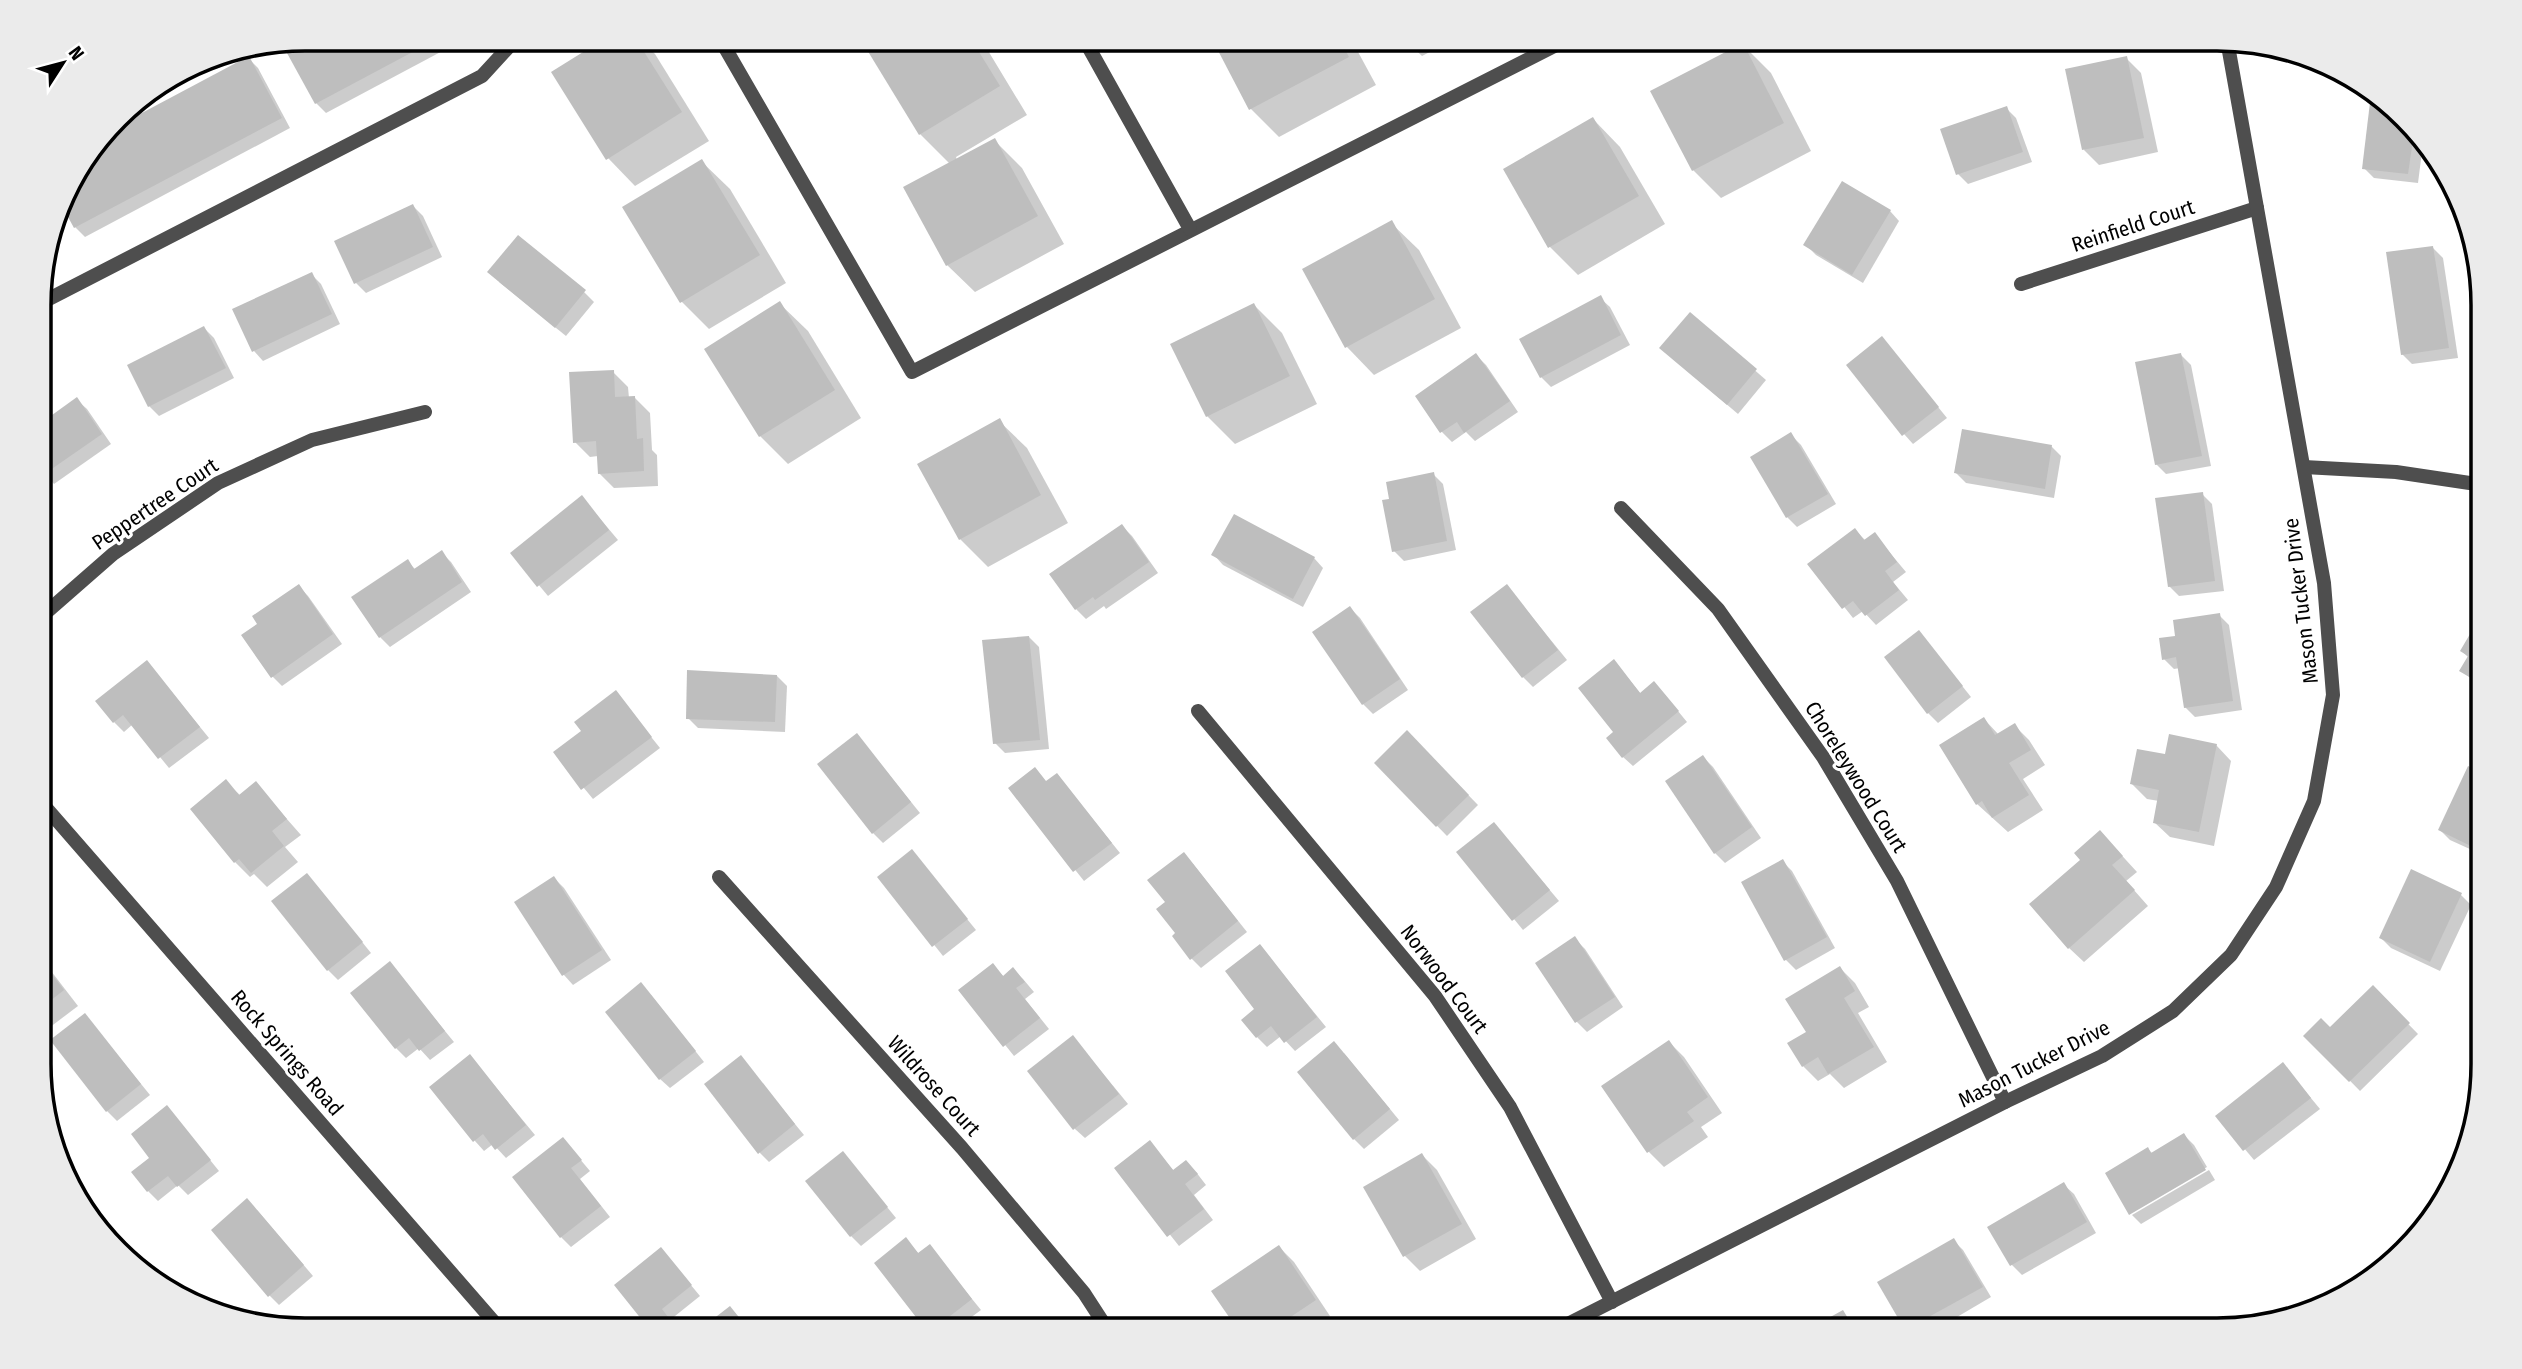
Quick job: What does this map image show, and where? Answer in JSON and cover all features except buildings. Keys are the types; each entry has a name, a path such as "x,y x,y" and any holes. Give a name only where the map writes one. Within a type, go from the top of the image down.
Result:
{"street":[{"path":"51,298 482,76 504,51"},
{"path":"727,51 912,372 1542,51"},
{"path":"1091,51 1190,229"},
{"name":"Mason Tucker Drive","path":"1580,1318 2005,1102 2102,1056 2173,1011 2231,955 2276,887 2314,801 2333,695 2324,583 2229,51"},
{"name":"Reinfield Court","path":"2021,284 2257,208"},
{"name":"Peppertree Court","path":"51,608 113,554 218,484 312,440 425,412"},
{"path":"2304,467 2396,472 2471,483"},
{"name":"Choreleywood Court","path":"1621,508 1718,609 1823,757 1897,881 2005,1102"},
{"name":"Norwood Court","path":"1198,711 1435,996 1510,1107 1612,1302"},
{"name":"Rock Springs Road","path":"51,814 490,1318"},
{"name":"Wildrose Court","path":"719,877 962,1148 1084,1293 1100,1318"}]}
